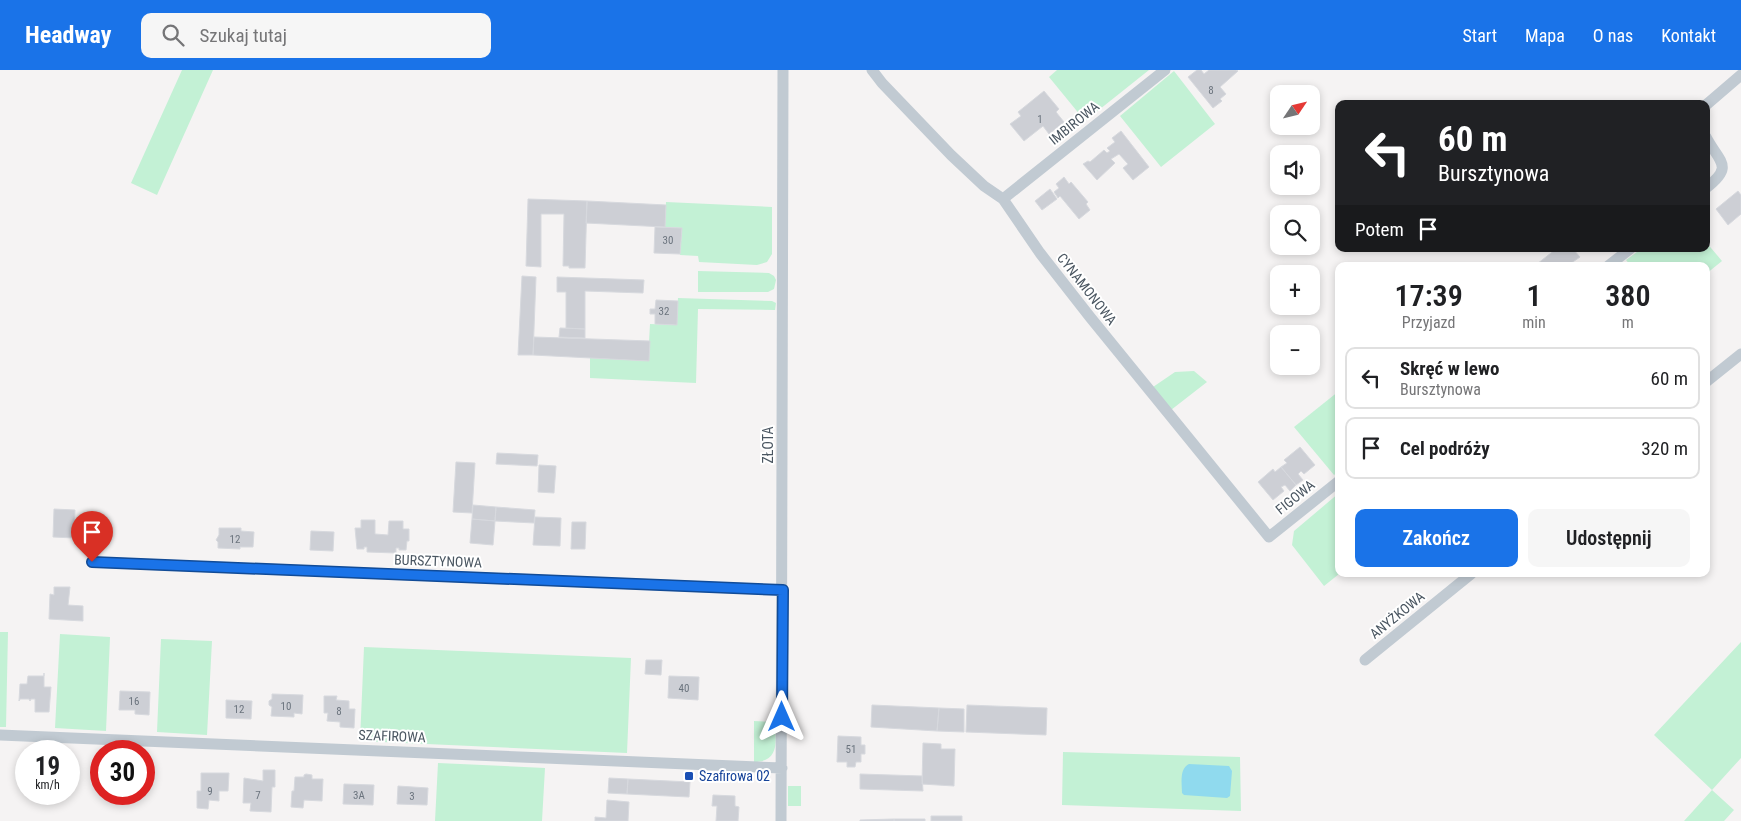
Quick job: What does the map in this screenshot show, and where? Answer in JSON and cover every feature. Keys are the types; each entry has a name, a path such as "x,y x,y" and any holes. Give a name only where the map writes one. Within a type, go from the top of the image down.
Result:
{"street":[{"name":"ZŁOTA","path":"781,821 783,70"},
{"name":"CYNAMONOWA","path":"872,70 882,83 951,155 984,186 1003,200 1040,253 1090,317 1269,537"},
{"name":"IMBIROWA","path":"1003,200 1165,70"},
{"path":"1710,102 1741,76"},
{"path":"1710,143 1722,161 1720,175 1710,184"},
{"path":"1613,262 1626,252"},
{"path":"1710,379 1741,354"},
{"name":"FIGOWA","path":"1269,537 1335,484"},
{"name":"BURSZTYNOWA","path":"92,562 783,590"},
{"name":"ANYŻKOWA","path":"1365,660 1467,577"},
{"name":"SZAFIROWA","path":"0,735 782,768"}],"green space":[{"path":"182,70 213,70 157,195 131,183"},
{"path":"1057,70 1149,70 1085,121 1049,77"},
{"path":"1174,71 1215,124 1161,167 1120,116"},
{"path":"666,202 772,207 772,254 767,262 757,265 699,262 698,256 680,255 682,228 665,227"},
{"path":"1710,247 1722,261 1710,271 1710,262 1628,262 1626,260 1637,252 1710,252"},
{"path":"698,271 769,273 776,280 774,289 768,292 698,292"},
{"path":"678,298 772,301 776,303 775,310 698,309 696,383 590,378 590,358 648,361 650,324 676,325"},
{"path":"1194,371 1207,382 1171,410 1153,387 1175,372"},
{"path":"1335,394 1335,474 1334,475 1294,427"},
{"path":"1335,496 1335,577 1324,586 1292,545 1294,531"},
{"path":"0,632 8,632 6,727 0,727"},
{"path":"60,634 110,637 106,731 55,728"},
{"path":"161,639 212,641 207,735 157,732"},
{"path":"1741,642 1741,758 1712,790 1654,735"},
{"path":"364,647 631,658 627,753 360,741"},
{"path":"754,721 774,722 776,743 772,754 768,758 754,762"},
{"path":"1063,752 1240,757 1241,811 1062,805"},
{"path":"438,763 545,768 542,821 435,821"},
{"path":"788,786 801,786 801,806 788,806"},
{"path":"1712,790 1734,810 1724,821 1684,821"}],"water":[{"path":"1189,764 1229,766 1232,771 1230,796 1227,798 1184,795 1182,793 1182,777 1184,769"}],"building":[{"path":"1197,70 1201,70 1204,74 1209,70 1238,71 1220,87 1226,94 1220,99 1222,101 1213,108 1188,77"},
{"path":"1044,91 1059,109 1056,112 1064,122 1049,134 1043,126 1024,141 1010,124 1021,116 1018,112"},
{"path":"1121,131 1149,167 1133,180 1123,168 1128,164 1119,154 1111,159 1115,163 1097,180 1083,164 1088,161 1090,162 1104,150 1107,153 1110,151 1107,148 1115,142 1112,138"},
{"path":"1064,177 1069,184 1071,182 1088,202 1086,204 1090,210 1079,219 1060,196 1058,198 1054,192 1059,188 1056,184"},
{"path":"1050,189 1057,199 1042,210 1035,201"},
{"path":"1738,191 1741,195 1741,214 1728,225 1716,209"},
{"path":"528,199 587,201 585,268 563,266 564,214 541,214 541,267 526,266"},
{"path":"587,201 666,205 665,227 586,223"},
{"path":"655,227 682,228 680,254 654,253"},
{"path":"1552,252 1576,252 1580,257 1573,262 1540,262"},
{"path":"522,276 536,277 533,355 518,355"},
{"path":"557,277 644,280 643,293 585,291 585,329 566,328 566,292 557,292"},
{"path":"656,300 678,301 677,325 655,324 655,314 650,314 650,309 655,309"},
{"path":"560,328 585,329 585,338 559,337"},
{"path":"534,337 650,341 649,361 533,355"},
{"path":"1300,447 1315,465 1304,474 1301,471 1298,474 1303,480 1296,485 1281,467 1287,463 1284,460"},
{"path":"497,453 538,455 537,466 496,464"},
{"path":"456,462 475,463 472,513 453,512"},
{"path":"539,465 556,466 554,493 538,492"},
{"path":"1281,467 1296,485 1290,491 1285,485 1281,487 1284,491 1273,500 1258,482 1273,469 1275,472"},
{"path":"473,505 496,507 495,521 472,519"},
{"path":"496,507 535,510 534,523 495,521"},
{"path":"54,509 75,510 74,538 53,537"},
{"path":"535,517 561,518 560,546 533,545"},
{"path":"472,519 495,521 493,545 470,543"},
{"path":"361,520 375,520 375,534 388,535 389,521 403,521 403,529 409,529 409,541 407,541 406,550 396,548 396,553 367,552 367,547 357,549 355,528 361,528"},
{"path":"572,522 586,522 585,549 571,549"},
{"path":"219,528 241,528 241,531 254,532 253,547 240,547 240,549 218,548 216,540 219,535"},
{"path":"311,531 334,532 333,551 310,550"},
{"path":"54,587 70,587 68,605 83,606 83,621 49,619 50,594 54,595"},
{"path":"646,660 662,660 661,675 645,674"},
{"path":"28,676 44,676 44,687 51,687 49,712 35,712 35,699 30,701 29,699 20,699 19,701 20,684 27,684"},
{"path":"669,676 699,677 698,700 668,698"},
{"path":"120,691 150,692 149,715 135,714 135,710 119,710"},
{"path":"272,694 303,695 302,714 294,713 294,717 271,716 272,707 269,705 269,701 272,699"},
{"path":"324,696 337,696 336,700 349,701 349,709 355,709 354,728 340,727 340,722 327,721 328,713 324,713"},
{"path":"226,700 252,701 251,719 226,718"},
{"path":"872,705 939,708 937,731 871,727"},
{"path":"967,705 1047,708 1046,735 966,732"},
{"path":"939,708 964,709 964,732 937,731"},
{"path":"838,736 861,737 861,745 865,745 865,754 861,754 861,762 856,762 855,767 847,767 847,762 837,762"},
{"path":"923,743 941,744 941,749 955,749 954,786 922,784"},
{"path":"263,770 275,770 275,787 272,787 271,812 250,811 251,803 243,803 244,778 263,781"},
{"path":"201,773 229,773 228,791 219,791 219,801 209,800 208,809 197,808 197,791 201,791"},
{"path":"306,774 312,775 312,779 323,779 322,801 304,800 303,808 291,807 295,777 304,777"},
{"path":"860,774 922,776 923,791 860,789"},
{"path":"609,778 628,779 627,794 608,793"},
{"path":"628,779 690,782 689,797 627,794"},
{"path":"344,784 374,785 373,805 343,804"},
{"path":"398,786 428,788 427,805 397,804"},
{"path":"713,795 735,796 735,806 739,807 738,821 716,821 717,806 712,806"},
{"path":"607,800 629,802 628,821 595,821 595,817 606,818"},
{"path":"931,816 962,816 962,821 931,821"},
{"path":"894,819 925,819 925,821 894,821"},
{"path":"894,819 894,821 860,821 860,820"}],"place":[{"name":"Szafirowa 02","path":"689,776"}],"route":[{"path":"92,562 783,590 782,717"}]}
